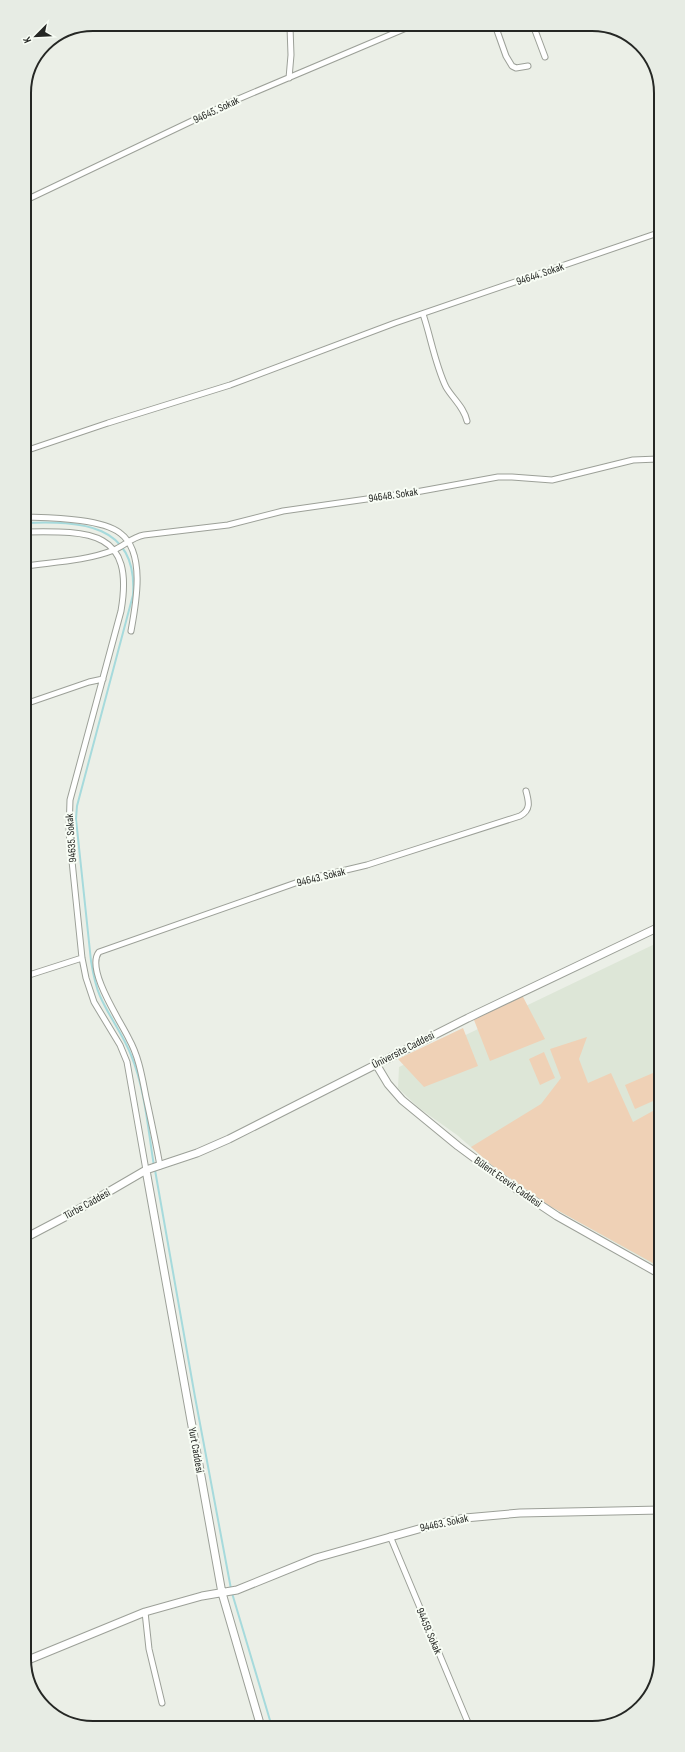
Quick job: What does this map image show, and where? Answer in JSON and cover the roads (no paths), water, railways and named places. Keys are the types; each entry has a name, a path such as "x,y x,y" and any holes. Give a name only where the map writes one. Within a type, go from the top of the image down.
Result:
{"street":[{"path":"289,78 291,55 290,31"},
{"name":"94645. Sokak","path":"31,198 236,100 399,31"},
{"path":"497,31 510,63 516,68 528,66"},
{"path":"535,31 545,57"},
{"name":"94644. Sokak","path":"31,449 230,385 423,314 654,234"},
{"path":"423,314 440,372 447,389 462,407 467,421"},
{"name":"94648. Sokak","path":"115,550 128,541 144,535 228,524 283,511 416,492 483,479 512,477 552,480 633,460 654,459"},
{"path":"31,518 98,524 120,532 128,541 135,562 138,582 131,631"},
{"path":"31,532 77,532 92,535 104,540 115,550"},
{"path":"31,565 80,558 115,550"},
{"name":"94635. Sokak","path":"115,550 124,574 124,594 121,611 68,810 69,832 82,958 86,978 94,1002 120,1045 127,1062 146,1170"},
{"path":"31,702 89,682 103,679"},
{"name":"94643. Sokak","path":"160,1166 137,1055 105,994 98,972 97,955 109,948 143,938 277,889 320,875 367,865 520,816 528,811 529,808 526,791"},
{"name":"Üniversite Caddesi","path":"146,1170 229,1139 468,1018 654,929"},
{"path":"31,974 82,958"},
{"name":"Bülent Ecevit Caddesi","path":"376,1064 388,1084 402,1100 458,1146 557,1216 654,1271"},
{"name":"Türbe Caddesi","path":"31,1234 67,1216 146,1170"},
{"name":"Yurt Caddesi","path":"146,1170 222,1593 259,1721"},
{"name":"94463. Sokak","path":"31,1659 145,1612 202,1596 237,1590 316,1558 390,1536 455,1520 493,1515 544,1512 654,1510"},
{"name":"94459. Sokak","path":"390,1536 467,1721"},
{"path":"145,1612 149,1649 162,1703"}],"waterway":[{"path":"31,523 66,523 102,531 116,540 126,553 132,571 133,595 77,806 76,819 94,979 100,996 124,1040 136,1068 146,1109 154,1166"},
{"path":"155,1170 231,1589"},
{"path":"232,1593 270,1721"}]}
